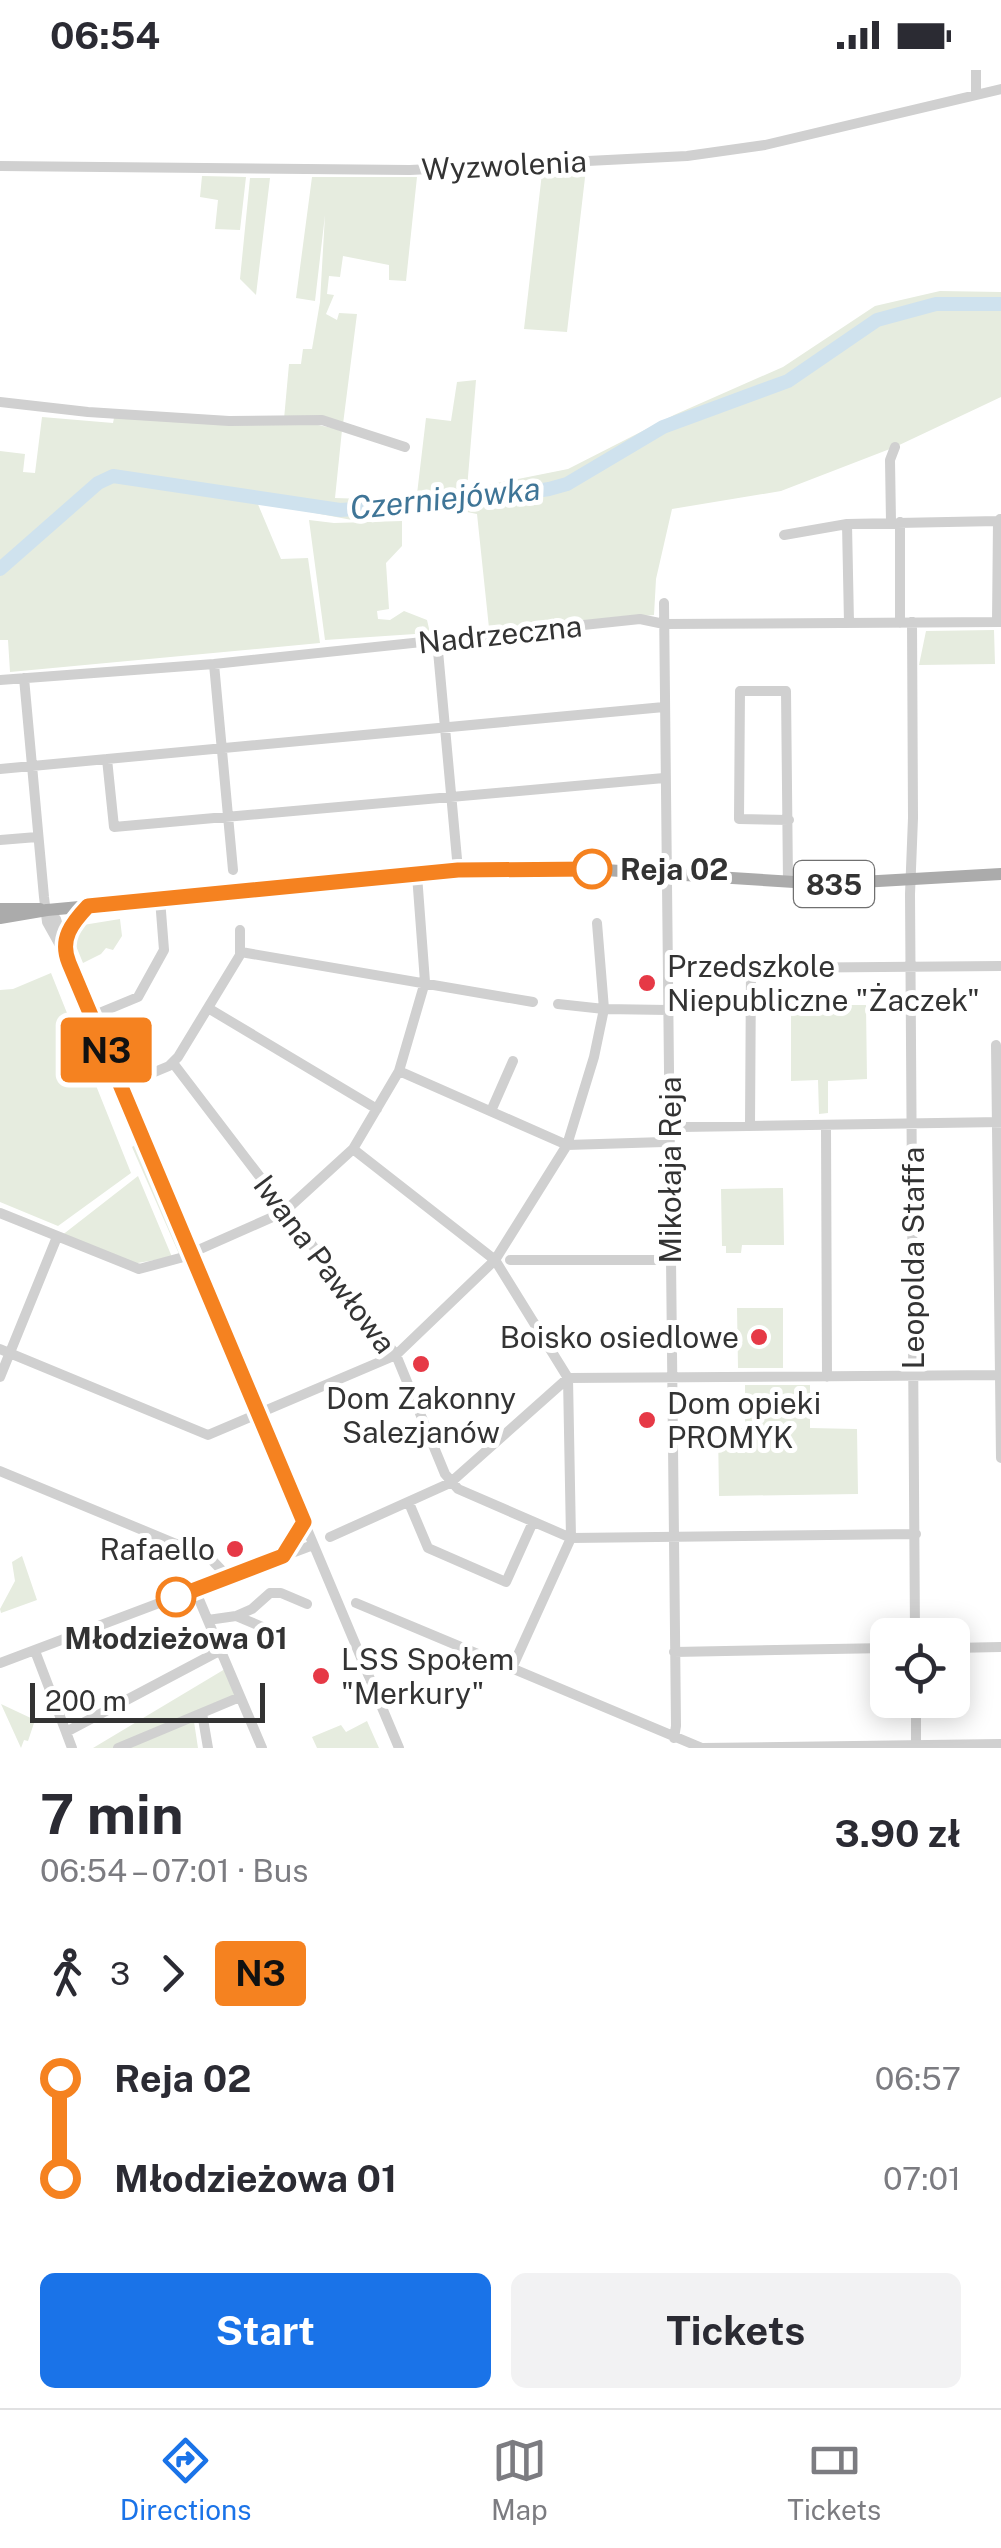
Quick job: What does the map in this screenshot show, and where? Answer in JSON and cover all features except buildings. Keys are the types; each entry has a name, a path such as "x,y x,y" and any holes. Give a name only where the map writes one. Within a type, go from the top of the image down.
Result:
{"main road":[{"name":"835","path":"0,918 458,870 573,868 788,882 1001,874"},
{"path":"64,952 70,926 88,906"},
{"name":"835","path":"0,909 48,910"}],"street":[{"path":"976,70 976,95"},
{"name":"Wyzwolenia","path":"0,166 396,170 687,156 765,145 1001,89"},
{"path":"0,402 229,422 322,420 405,447"},
{"name":"Leopolda Staffa","path":"895,447 890,460 906,623 911,880 915,1618"},
{"path":"784,535 848,524 999,520 999,622"},
{"path":"848,524 849,623"},
{"name":"Mikołaja Reja","path":"664,603 674,1738"},
{"name":"Nadrzeczna","path":"0,680 214,664 640,620 664,624 999,622"},
{"path":"436,640 458,870"},
{"path":"214,664 233,870"},
{"path":"24,678 37,837 48,910 56,919 64,952 399,1748"},
{"path":"788,882 789,820 786,691 740,691 739,819 789,820"},
{"path":"0,769 664,707"},
{"path":"108,760 114,827 664,778"},
{"path":"0,840 37,837"},
{"path":"0,1213 132,1268 147,1268 192,1254 284,1212 353,1149 399,1071 425,982 417,875"},
{"path":"92,1016 138,997 164,950 160,900"},
{"path":"5,1351 205,1434 396,1354 495,1260 567,1144 594,1057 604,1009 597,923"},
{"path":"122,1086 173,1063 241,952 240,930"},
{"path":"241,952 533,1002"},
{"path":"750,1126 752,968 1001,966"},
{"path":"558,1004 668,1010"},
{"path":"208,1008 377,1109"},
{"path":"996,1045 1001,1458"},
{"path":"492,1111 513,1061"},
{"name":"Iwana Pawłowa","path":"173,1063 396,1354 450,1483"},
{"path":"399,1071 567,1144 664,1142 681,1127 999,1122"},
{"path":"826,1126 827,1376"},
{"path":"353,1149 495,1260 568,1378 571,1538 512,1668"},
{"path":"0,1377 5,1351 57,1237"},
{"path":"510,1260 670,1260"},
{"path":"330,1537 450,1483 568,1378 1000,1375"},
{"path":"0,1470 210,1558 228,1577"},
{"path":"450,1483 571,1538 916,1534"},
{"path":"409,1503 428,1548 506,1582 533,1522"},
{"path":"283,1556 304,1522"},
{"path":"0,1663 314,1545"},
{"path":"195,1590 262,1748"},
{"path":"208,1620 236,1616 252,1609 270,1593 281,1593 308,1604"},
{"path":"356,1604 702,1748 1001,1744"},
{"path":"236,1616 266,1628"},
{"path":"674,1652 870,1648"},
{"path":"970,1648 1001,1648"},
{"path":"66,1732 220,1650"},
{"path":"35,1651 72,1748"},
{"path":"118,1748 240,1697"},
{"path":"202,1714 208,1748"},
{"path":"916,1718 916,1747"}],"shaded area":[{"path":"586,169 567,332 524,329 542,173"},
{"path":"202,176 246,177 240,230 215,229 218,200 200,197"},
{"path":"312,177 417,177 406,281 389,280 389,265 343,256 340,277 329,276 327,294 334,295 326,314 337,320 339,313 357,314 343,424 284,419 289,364 301,364 303,349 312,349 320,302 325,215 315,301 296,298"},
{"path":"250,178 270,178 256,295 240,279"},
{"path":"940,291 1001,292 1001,397 895,447 781,491 672,509 656,579 654,615 489,628 477,514 457,510 352,520 257,502 281,559 308,558 320,643 10,672 8,640 0,640 0,451 25,454 23,472 35,473 42,417 113,423 114,418 313,424 342,430 335,498 366,499 417,494 426,418 451,421 457,382 476,380 467,489 568,469 674,415 783,367 875,306"},
{"path":"309,520 402,521 402,546 386,563 389,609 377,611 378,619 390,620 404,611 427,620 430,633 325,640"},
{"path":"994,630 995,664 919,665 926,631"},
{"path":"120,919 122,936 113,950 106,948 83,963 74,941 83,925"},
{"path":"51,973 131,1173 58,1226 0,1202 0,990 13,989"},
{"path":"791,1005 866,1005 867,1079 828,1081 828,1113 819,1114 818,1080 791,1081"},
{"path":"138,1143 182,1246 179,1254 132,1147"},
{"path":"138,1176 172,1257 132,1264 61,1236"},
{"path":"783,1188 784,1245 742,1245 741,1253 726,1253 726,1246 722,1246 721,1189"},
{"path":"737,1308 783,1308 783,1368 738,1368"},
{"path":"745,1385 810,1385 810,1428 857,1429 858,1494 719,1496 718,1429 745,1428"},
{"path":"22,1556 37,1600 1,1613 15,1581 12,1562"},
{"path":"225,1669 235,1696 193,1715 198,1748 93,1748"},
{"path":"1,1704 35,1720 28,1741 24,1740 21,1748"},
{"path":"367,1721 379,1748 317,1748 312,1737 341,1725 346,1732"}],"waterway":[{"name":"Czerniejówka","path":"0,569 98,483 113,476 340,510 480,500 549,489 567,484 663,427 788,381 877,320 936,304 1001,304"}],"bus line":[{"name":"N3","path":"176,1597 283,1556 304,1522 64,952 70,926 88,906 458,870 592,869"}],"place":[{"name":"Reja 02","path":"592,869"},
{"name":"Przedszkole Niepubliczne \"Żaczek\"","path":"647,983"},
{"name":"Boisko osiedlowe","path":"759,1337"},
{"name":"Dom Zakonny Salezjanów","path":"421,1364"},
{"name":"Dom opieki PROMYK","path":"647,1420"},
{"name":"Rafaello","path":"235,1549"},
{"name":"Młodzieżowa 01","path":"176,1597"},
{"name":"LSS Społem \"Merkury\"","path":"321,1676"}]}
